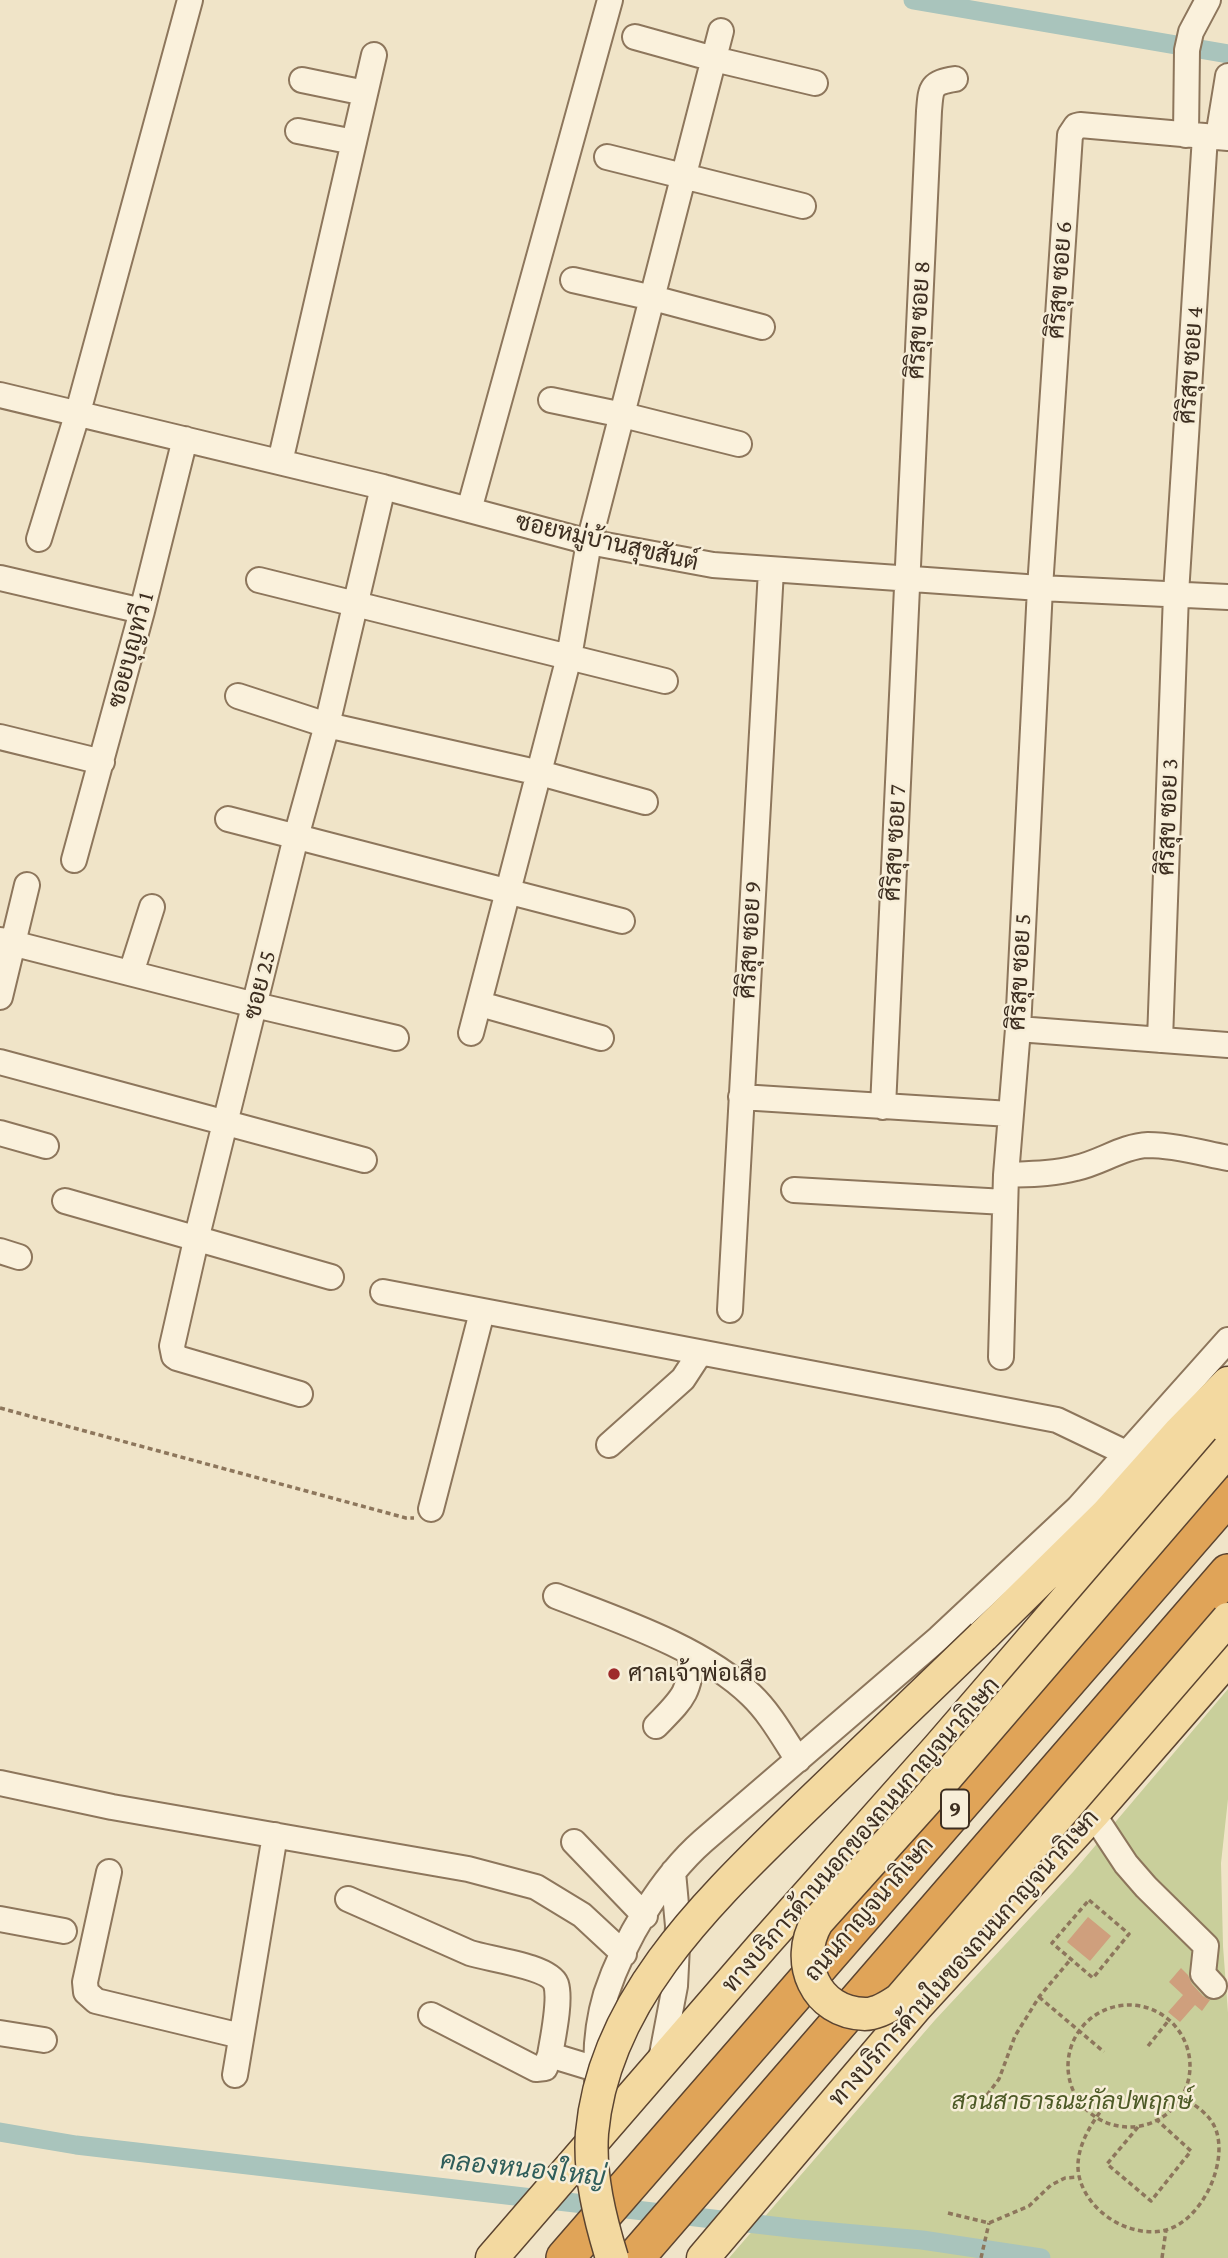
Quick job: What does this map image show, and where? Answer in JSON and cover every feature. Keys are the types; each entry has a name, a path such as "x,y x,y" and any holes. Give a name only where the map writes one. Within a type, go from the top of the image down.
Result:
{"highway":[{"name":"ถนนกาญจนาภิเษก","path":"565,2258 1228,1496"},
{"name":"9","path":"635,2258 1228,1573"}],"main road":[{"path":"612,2258 596,2192 592,2135 598,2094 623,2024 653,1973 695,1918 749,1862 1107,1514 1228,1383"},
{"name":"ทางบริการด้านนอกของถนนกาญจนาภิเษก","path":"492,2258 1228,1412"},
{"path":"1228,1450 925,1802 817,1922 808,1942 807,1965 818,1990 831,2003 851,2012 867,2014 887,2008 900,1999 1228,1619"},
{"name":"ทางบริการด้านในของถนนกาญจนาภิเษก","path":"703,2258 916,2007 1093,1814 1228,1659"}],"street":[{"path":"39,539 78,412 190,0"},
{"path":"469,510 610,0"},
{"path":"1208,0 1191,32 1186,77 1209,136"},
{"path":"471,1033 569,657 589,542 721,31"},
{"path":"635,37 714,60 815,83"},
{"path":"280,462 374,55"},
{"name":"ศิริสุข ซอย 8","path":"907,578 929,111 931,91 935,85 939,81 955,79"},
{"path":"302,80 365,93"},
{"path":"1209,136 1226,85"},
{"name":"ศิริสุข ซอย 6","path":"1040,588 1070,135 1076,126 1080,125 1209,136"},
{"path":"298,131 354,142"},
{"name":"ศิริสุข ซอย 4","path":"1176,594 1209,136"},
{"path":"607,157 803,206"},
{"path":"573,281 653,298 762,327"},
{"name":"ซอยหมู่บ้านสุขสันต์","path":"0,395 383,487 589,542 713,565 1040,588 1228,597"},
{"path":"551,400 739,444"},
{"name":"ซอยบุญทวี 1","path":"74,860 142,611 184,439"},
{"name":"ซอย 25","path":"300,1394 174,1356 172,1346 296,837 327,724 383,487"},
{"name":"ศิริสุข ซอย 9","path":"730,1310 771,570"},
{"path":"0,578 142,611"},
{"name":"ศิริสุข ซอย 7","path":"883,1107 907,578"},
{"path":"259,580 665,681"},
{"name":"ศิริสุข ซอย 5","path":"1001,1357 1006,1175 1017,1029 1040,588"},
{"name":"ศิริสุข ซอย 3","path":"1160,1040 1176,594"},
{"path":"238,696 327,724 540,773 645,802"},
{"path":"0,737 102,762"},
{"path":"228,818 622,921"},
{"path":"0,997 7,942 27,885"},
{"path":"131,973 152,907"},
{"path":"7,942 396,1038"},
{"path":"480,1004 601,1038"},
{"path":"1017,1029 1228,1045"},
{"path":"0,1062 364,1160"},
{"path":"741,1097 1010,1114"},
{"path":"0,1133 46,1146"},
{"path":"1006,1175 1078,1168 1133,1147 1147,1145 1169,1146 1228,1158"},
{"path":"794,1190 1006,1202"},
{"path":"65,1201 197,1236 331,1277"},
{"path":"383,1292 1057,1420 1128,1454"},
{"path":"431,1509 482,1312"},
{"path":"614,2120 600,2107 596,2069 598,2037 606,1995 624,1954 673,1872 685,1857 939,1638 1078,1508 1228,1340"},
{"path":"609,1445 683,1379 700,1353"},
{"path":"556,1596 636,1627 722,1673 764,1708 798,1760"},
{"path":"656,1726 681,1700 688,1688 692,1655"},
{"path":"0,1783 112,1807 468,1869 536,1887 582,1915 624,1954"},
{"path":"1093,1814 1126,1864 1206,1946 1203,1974 1214,1986"},
{"path":"235,2075 275,1835"},
{"path":"574,1842 645,1916"},
{"path":"109,1872 85,1982 86,1992 96,2001 242,2036"},
{"path":"659,2066 675,1986 678,1926 673,1872"},
{"path":"348,1899 470,1953 489,1960 534,1968 552,1977 556,1985 551,2055 545,2068 536,2068 431,2015"},
{"path":"0,1919 64,1931"},
{"path":"0,2033 44,2040"},
{"path":"551,2055 596,2069"}],"path":[{"path":"0,1408 406,1518 423,1518 431,1509"},
{"path":"1089,1900 1129,1934 1093,1978 1071,1959 1052,1943 1089,1900"},
{"path":"982,2102 999,2079 1015,2036 1039,1997 1071,1959"},
{"path":"1039,1997 1104,2052"},
{"path":"1142,2005 1161,2012 1181,2032 1191,2061 1186,2090 1175,2108 1157,2120 1125,2127 1095,2117 1080,2103 1068,2076 1069,2052 1079,2032 1098,2012 1113,2006 1142,2005"},
{"path":"1148,2046 1169,2020"},
{"path":"1156,2093 1175,2108"},
{"path":"1110,2099 1095,2117 1083,2141 1079,2177 1093,2203 1110,2219 1124,2227 1145,2231 1166,2230 1188,2217 1215,2180 1220,2160 1216,2130 1202,2110 1182,2097"},
{"path":"1140,2125 1107,2164 1150,2201 1191,2151 1157,2120"},
{"path":"948,2213 989,2223 1029,2206 1051,2185 1065,2178 1079,2177"},
{"path":"981,2258 989,2223"},
{"path":"1162,2258 1166,2230"}],"green space":[{"name":"สวนสาธารณะกัลปพฤกษ์","path":"1228,1689 1228,1799 1221,1863 1228,2013 1228,2258 729,2258 935,2020 1073,1872"}],"building":[{"path":"1088,1917 1111,1936 1090,1961 1067,1942"},
{"path":"1181,1968 1192,1984 1210,2000 1202,2011 1195,2005 1180,2022 1168,2012 1183,1995 1169,1982"}],"waterway":[{"path":"913,0 1228,54"},
{"name":"คลองหนองใหญ่","path":"0,2132 76,2145 799,2229 922,2240 1041,2258"}],"place":[{"name":"ศาลเจ้าพ่อเสือ","path":"614,1674"}]}
